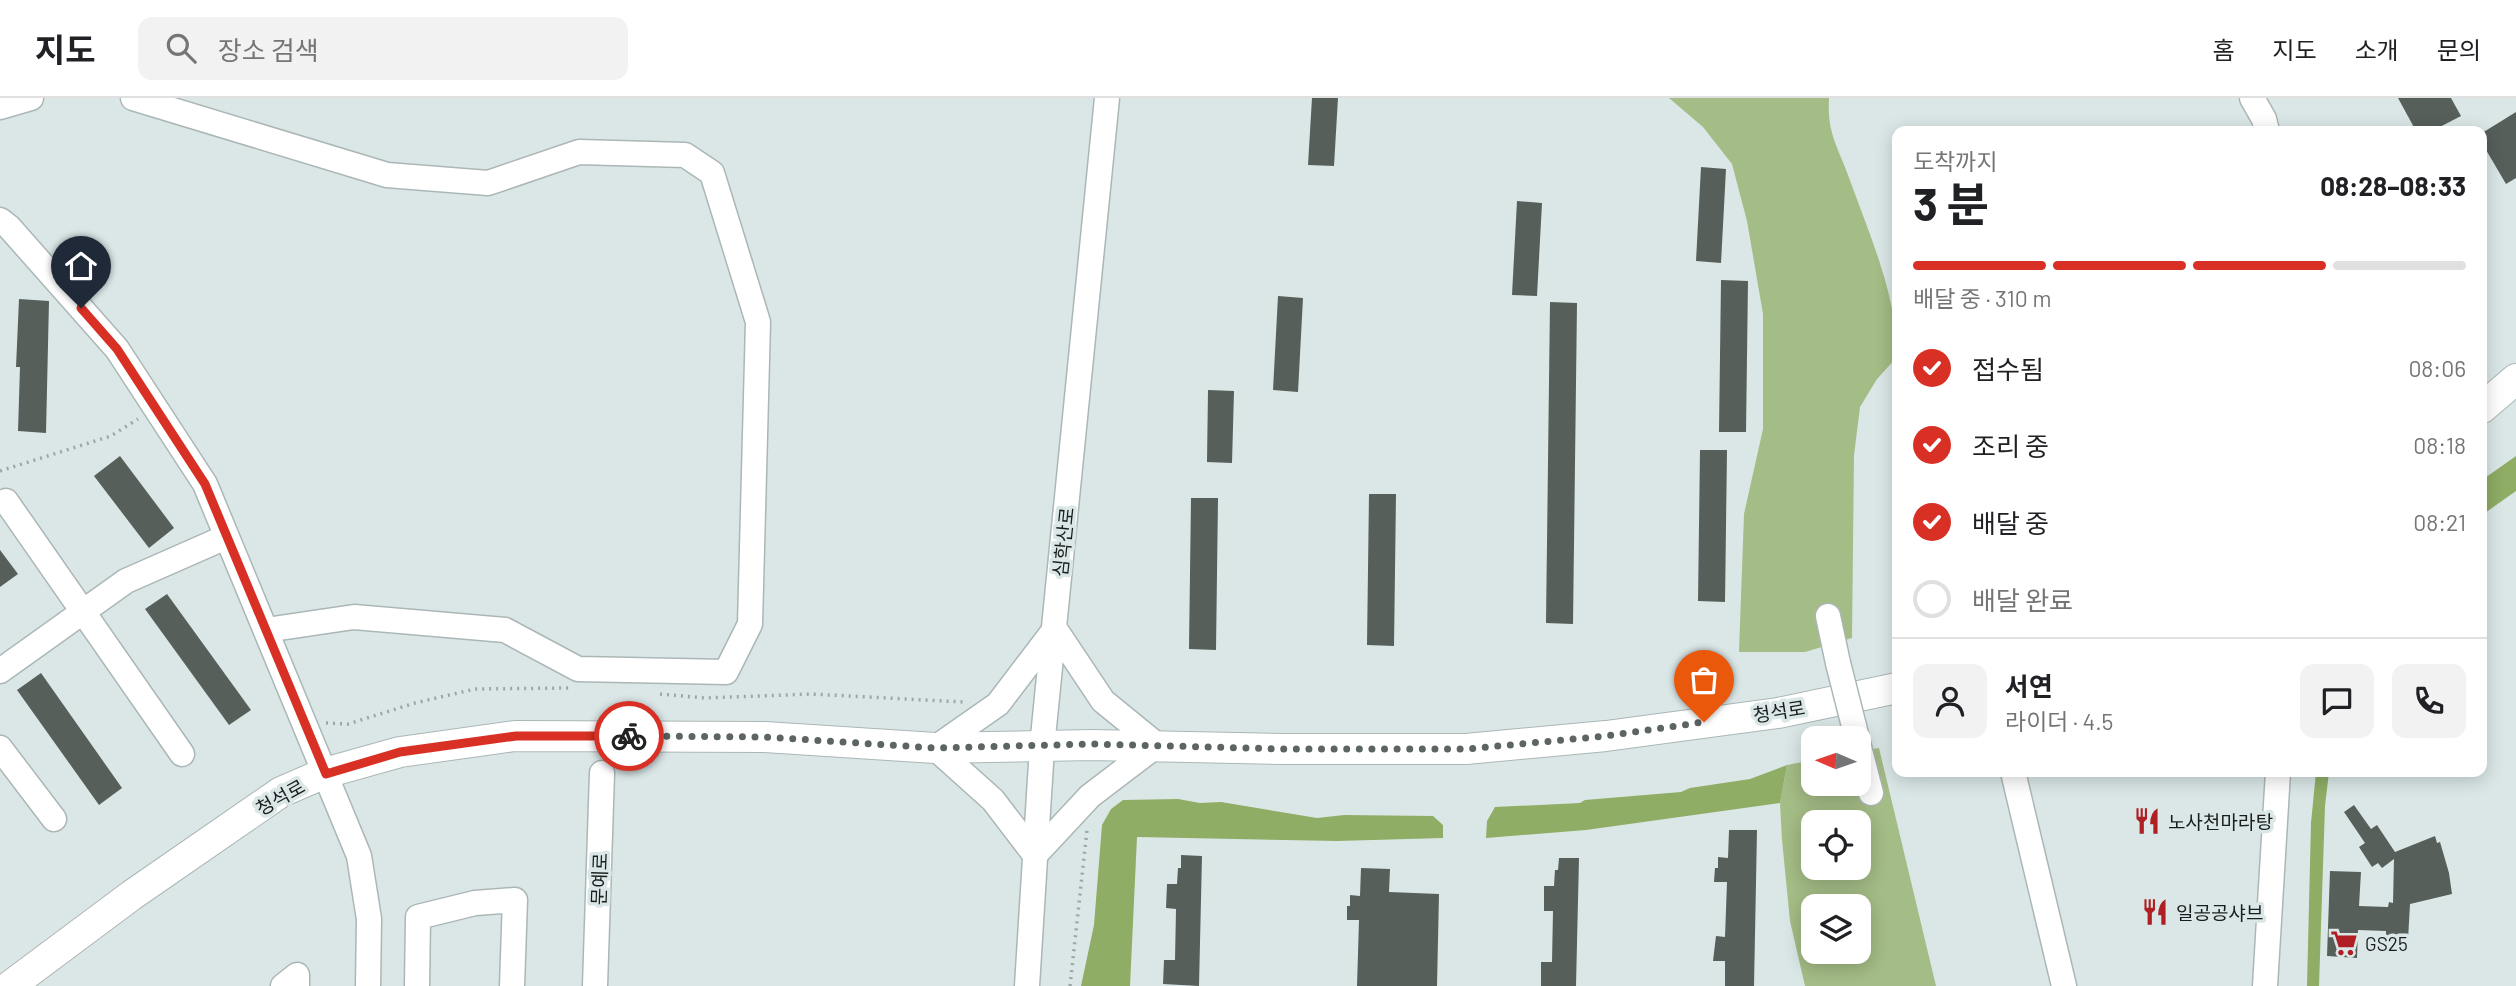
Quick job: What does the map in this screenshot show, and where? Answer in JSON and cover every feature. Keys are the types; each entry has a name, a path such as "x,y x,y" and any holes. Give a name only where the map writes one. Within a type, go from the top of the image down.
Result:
{"main road":[{"path":"2487,404 2516,379"},
{"name":"청석로","path":"10,986 132,895 281,792 326,774 400,752 516,736 765,737 935,748 1092,744 1284,749 1466,749 1606,736 1765,714 1892,689"}],"street":[{"path":"0,107 31,98"},
{"path":"134,98 387,175 488,183 579,152 685,155 712,173 758,322 750,624 726,672 578,669 505,630 354,617 266,630"},
{"name":"심학산로","path":"1027,986 1042,747 1107,98"},
{"path":"2252,98 2266,126"},
{"path":"0,220 117,349 205,484 359,856 369,919 368,986"},
{"path":"6,501 182,754"},
{"path":"0,671 126,581 226,537"},
{"path":"1828,615 1854,726"},
{"path":"1055,629 1103,701 1157,745 1090,796 1035,855 993,800 935,748 998,704 1055,629"},
{"path":"0,748 54,819"},
{"name":"문예로","path":"595,986 602,773"},
{"path":"2014,777 2064,986"},
{"path":"2265,986 2278,777"},
{"path":"417,986 418,916 475,903 515,900 512,986"},
{"path":"283,986 297,975 297,986"}],"path":[{"path":"0,471 111,436 155,408"},
{"path":"348,724 415,703 475,689 579,688"},
{"path":"655,693 705,698 811,694 998,704"},
{"path":"1070,986 1087,828"}],"green space":[{"path":"1669,98 1829,98 1834,138 1873,242 1892,310 1892,362 1877,379 1860,407 1854,455 1852,638 1805,652 1739,652 1744,514 1763,429 1763,314 1747,221 1732,164 1703,127"},
{"path":"2516,456 2516,491 2487,511 2487,476"},
{"path":"1879,748 1936,986 1805,986 1790,921 1782,840 1780,803 1787,765 1801,762 1801,796 1871,796 1871,749"},
{"path":"1787,765 1780,803 1586,830 1486,838 1487,821 1495,807 1580,803 1585,800 1681,792 1690,788 1750,779"},
{"path":"2316,777 2328,777 2325,806 2319,986 2307,986 2311,823"},
{"path":"1178,799 1200,803 1221,802 1317,818 1344,815 1433,816 1443,825 1443,838 1337,841 1137,837 1130,986 1081,986 1094,925 1102,825 1111,809 1123,800"}],"building":[{"path":"1312,98 1338,98 1334,166 1308,165"},
{"path":"2398,98 2451,98 2461,116 2442,126 2413,126"},
{"path":"2516,112 2516,178 2506,184 2487,152 2487,130"},
{"path":"1701,167 1726,169 1721,263 1696,261"},
{"path":"1517,201 1542,203 1537,296 1512,295"},
{"path":"1721,280 1748,281 1746,432 1719,432"},
{"path":"1278,296 1303,298 1298,392 1273,390"},
{"path":"19,299 49,301 46,433 18,431 20,367 16,367"},
{"path":"1550,302 1577,303 1573,624 1546,623"},
{"path":"1208,390 1234,391 1232,463 1207,462"},
{"path":"1700,450 1727,450 1725,602 1698,601"},
{"path":"120,456 174,528 149,548 94,476"},
{"path":"1369,494 1396,494 1394,646 1367,645"},
{"path":"1191,498 1218,498 1216,650 1189,649"},
{"path":"0,550 18,574 0,587"},
{"path":"167,594 251,710 229,725 145,609"},
{"path":"41,673 122,788 99,805 17,690"},
{"path":"2354,805 2371,829 2377,825 2395,852 2435,836 2437,843 2440,842 2452,894 2410,904 2408,940 2386,939 2386,931 2358,930 2357,958 2327,956 2330,871 2361,872 2359,906 2388,907 2389,902 2393,903 2394,859 2382,868 2378,863 2372,867 2359,847 2365,843 2344,812"},
{"path":"1729,830 1757,830 1754,986 1725,986 1725,961 1713,961 1716,936 1725,937 1727,882 1714,882 1715,868 1718,868 1718,857 1728,858"},
{"path":"1181,855 1202,856 1199,986 1163,984 1164,960 1175,960 1176,909 1166,908 1167,884 1177,884"},
{"path":"1559,858 1579,858 1576,986 1541,986 1541,962 1552,962 1553,911 1544,911 1544,886 1554,886"},
{"path":"1361,868 1390,869 1389,892 1439,894 1437,986 1357,986 1359,920 1347,920 1347,906 1350,906 1350,895 1360,896"}],"way so far":[{"path":"629,736 765,737 935,748 1092,744 1284,749 1466,749 1606,736 1704,722"}],"place":[{"name":"노사천마라탕","path":"2147,821"},
{"name":"일공공샤브","path":"2155,912"},
{"name":"GS25","path":"2344,943"}],"route":[{"path":"81,308 117,349 205,484 326,774 400,752 516,736 629,736"}]}
